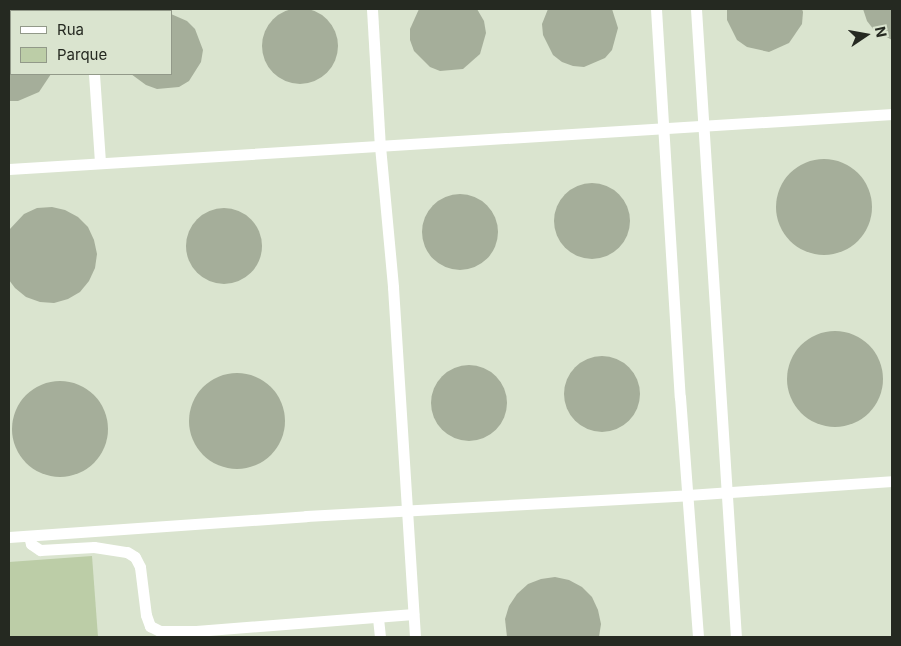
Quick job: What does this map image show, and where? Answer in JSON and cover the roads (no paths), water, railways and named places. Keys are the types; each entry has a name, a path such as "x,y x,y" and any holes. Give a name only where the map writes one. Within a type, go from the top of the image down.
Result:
{"street":[{"path":"372,9 380,146 393,287 415,637"},
{"path":"656,9 665,129 680,397 698,637"},
{"path":"696,9 736,637"},
{"path":"94,75 100,163"},
{"path":"9,169 892,114"},
{"path":"9,537 688,495 892,480"},
{"path":"28,536 31,544 40,550 101,548 128,552 135,557 140,566 146,615 151,632 196,634 413,614"},
{"path":"378,618 380,637"}]}
